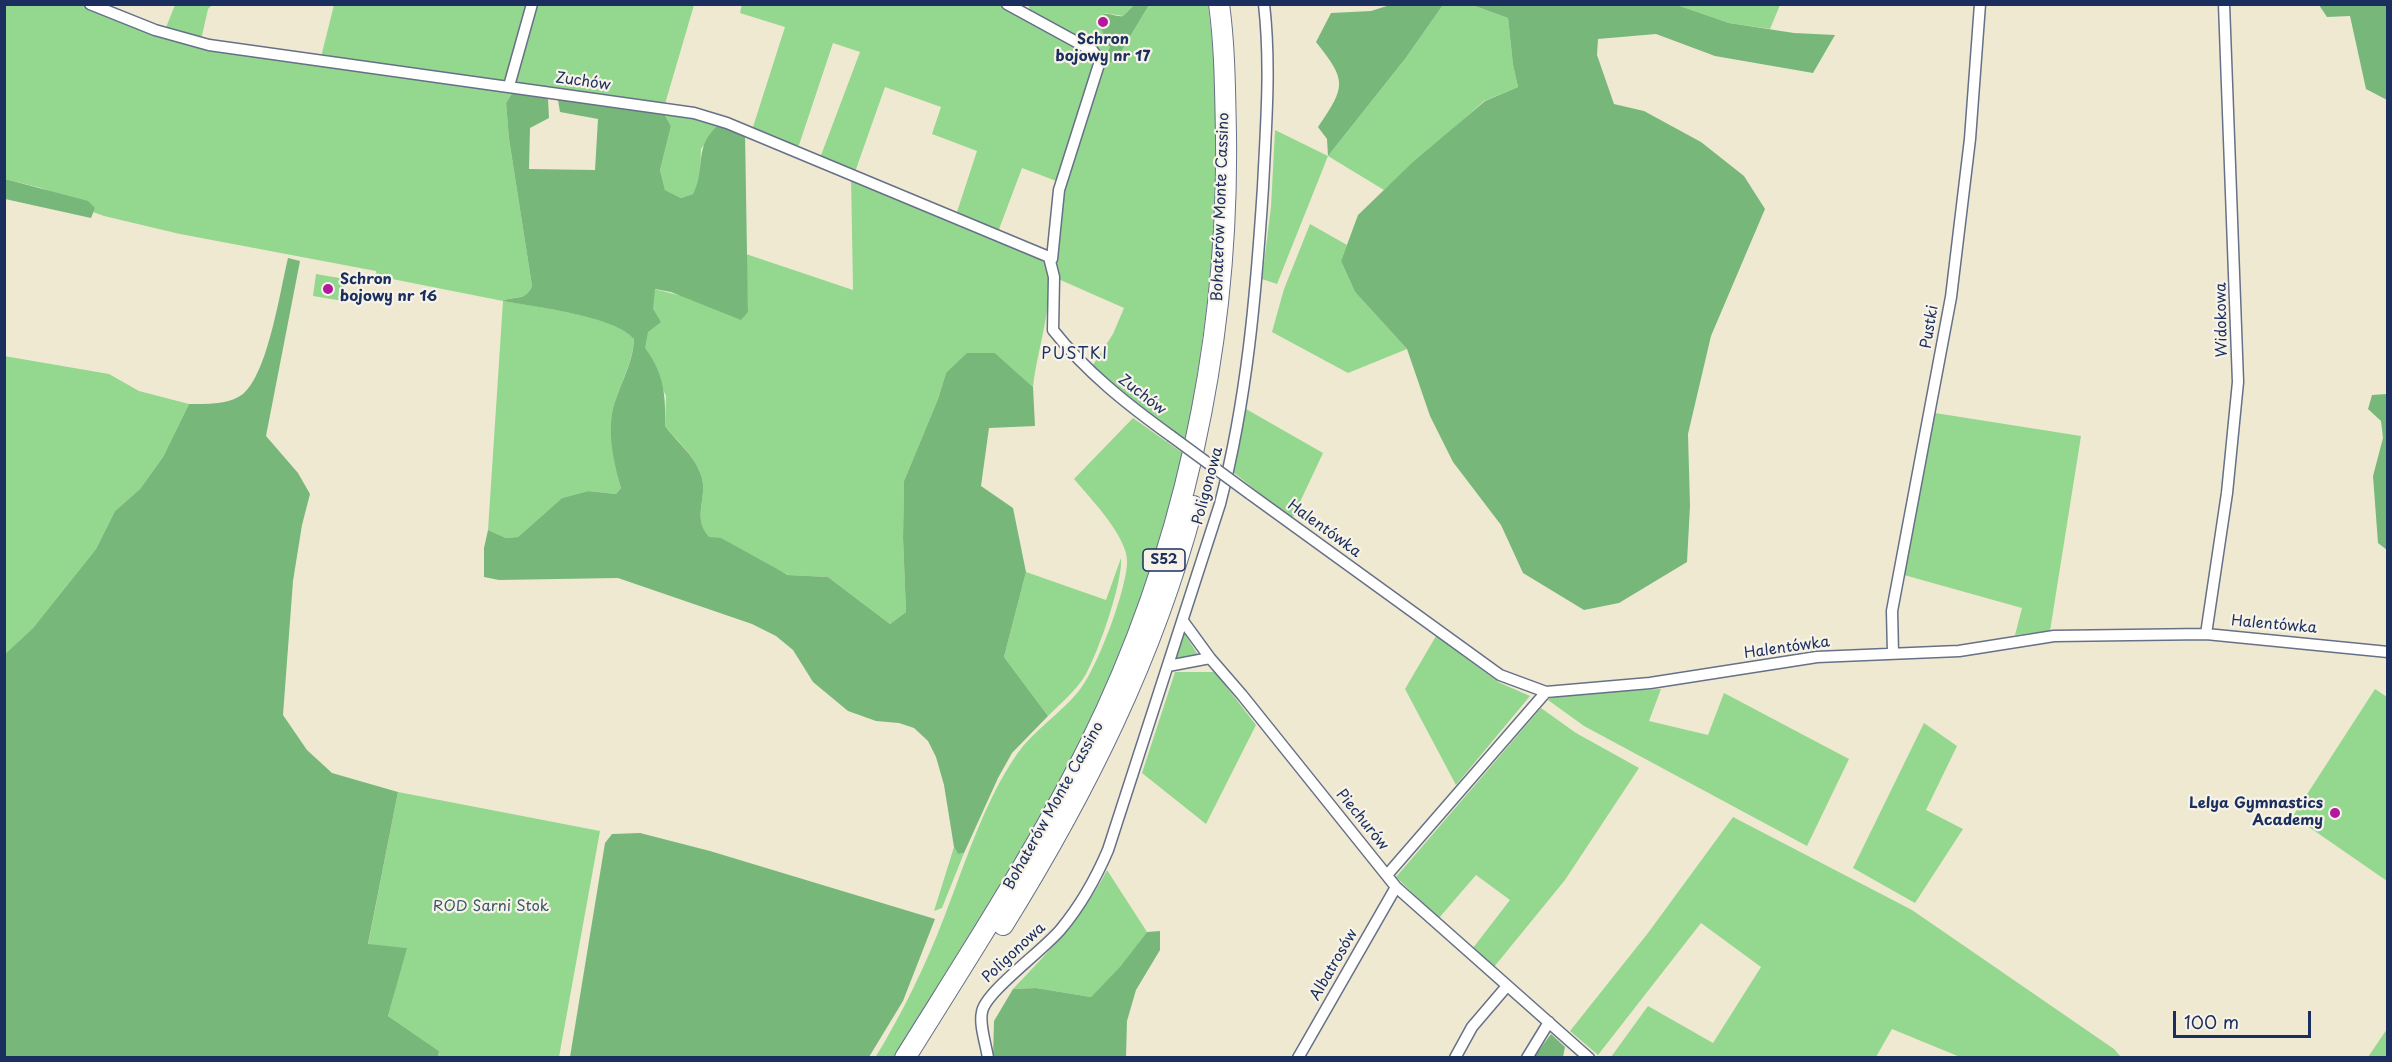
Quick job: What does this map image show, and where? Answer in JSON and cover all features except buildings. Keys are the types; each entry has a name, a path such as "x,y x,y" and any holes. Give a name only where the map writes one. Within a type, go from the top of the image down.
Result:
{"highway":[{"name":"Bohaterów Monte Cassino","path":"905,1058 1027,859 1090,745 1142,626 1174,525 1188,473 1213,354 1222,260 1226,166 1225,94 1219,4"},
{"name":"Bohaterów Monte Cassino","path":"921,1058 1039,866 1097,761 1155,631 1178,562 1202,475 1215,410 1225,357 1235,262 1239,156 1231,4"}],"street":[{"name":"Zuchów","path":"90,4 155,30 209,45 694,113 719,120 1031,248 1052,260"},
{"path":"509,86 532,4"},
{"name":"Zuchów","path":"1007,4 1093,51 1100,61 1059,190 1052,260 1053,330 1076,358 1116,395 1250,494"},
{"name":"Poligonowa","path":"988,1058 982,1011 991,994 1041,952 1062,928 1098,874 1220,504 1234,447 1256,306 1267,119 1267,43 1264,4"},
{"name":"Pustki","path":"1893,652 1892,611 1951,297 1970,139 1980,4"},
{"name":"Widokowa","path":"2206,634 2226,505 2238,382 2224,4"},
{"name":"Halentówka","path":"1250,494 1500,675 1546,692 1650,683 1817,657 1959,651 2054,636 2206,634 2388,652"},
{"name":"Piechurów","path":"1183,621 1210,658 1396,887 1589,1058"},
{"path":"1168,666 1210,658"},
{"path":"1387,875 1546,692"},
{"name":"Albatrosów","path":"1298,1058 1396,887"},
{"path":"1455,1058 1472,1027 1507,986"},
{"path":"1527,1058 1549,1022"}],"green space":[{"path":"742,4 1002,5 1096,57 1059,182 1022,168 998,232 956,215 977,151 932,134 941,107 885,87 855,172 820,158 860,52 833,43 799,145 796,146 752,130 785,27 740,13"},
{"path":"1028,4 1134,5 1123,16 1105,13 1102,29 1110,48 1122,50 1149,5 1208,5 1214,60 1217,169 1204,332 1186,440 1133,404 1091,368 1113,334 1124,308 1056,278 1058,202 1101,63 1028,14 1030,10"},
{"path":"5,5 84,5 154,33 514,90 506,103 509,139 532,286 523,296 504,301 593,318 625,330 634,338 630,361 614,405 613,416 615,455 621,488 616,494 588,491 562,498 518,537 506,538 488,530 503,301 377,276 376,271 180,234 104,216 93,212 95,208 41,188 5,179"},
{"path":"175,5 212,5 208,9 201,40 165,30"},
{"path":"334,5 529,5 506,79 500,81 321,57"},
{"path":"534,5 694,5 665,104 519,84 515,80"},
{"path":"1134,5 1149,5 1122,50 1110,63 1101,59 1110,48 1098,21 1107,14 1123,16"},
{"path":"1390,5 1443,5 1405,59 1328,156 1327,139 1318,127 1334,102 1339,84 1338,75 1316,42 1331,13 1371,11"},
{"path":"1443,5 1472,5 1508,18 1518,87 1484,101 1384,190 1328,156 1405,59"},
{"path":"1472,5 1677,5 1729,23 1794,33 1835,35 1813,73 1715,56 1656,34 1598,39 1597,55 1614,104 1644,111 1701,142 1744,176 1765,209 1711,336 1688,434 1690,506 1687,562 1619,603 1584,610 1523,573 1501,525 1453,462 1430,416 1407,349 1355,292 1341,261 1358,215 1413,162 1485,101 1518,87 1508,18"},
{"path":"1677,5 1780,5 1770,29 1729,23"},
{"path":"2319,5 2387,5 2387,100 2366,89 2350,16 2327,17"},
{"path":"514,90 545,94 548,99 549,118 530,128 529,169 595,170 598,119 560,112 558,100 562,97 662,110 671,126 660,170 665,190 681,198 693,194 703,149 711,132 720,124 745,132 748,312 741,320 671,292 655,289 653,309 661,322 648,332 645,348 660,376 665,405 665,426 690,455 701,475 703,491 701,522 709,537 721,538 788,575 828,577 890,624 906,612 903,538 904,481 938,399 946,373 967,353 995,353 1033,387 1035,426 989,428 981,486 1013,508 1026,572 1004,657 1048,716 1012,753 998,778 964,853 958,854 954,847 944,785 936,757 928,741 914,728 899,723 876,721 848,711 813,682 793,650 776,636 752,624 618,578 499,580 484,577 484,548 488,530 506,538 518,537 562,498 588,491 616,494 621,488 613,454 611,419 613,407 630,361 634,339 624,331 593,318 503,301 523,296 532,286 509,139 506,103"},
{"path":"662,110 720,124 701,149 700,181 693,194 681,198 665,190 660,170 671,126"},
{"path":"1275,130 1328,156 1277,284 1262,279 1271,207"},
{"path":"851,175 1047,259 1049,276 1045,324 1033,387 995,353 946,373 938,399 904,481 903,538 906,612 890,624 828,577 789,575 709,538 701,522 703,483 701,475 690,455 665,426 666,396 644,349 654,289 748,312 746,254 853,290"},
{"path":"5,179 88,201 95,208 91,218 5,199"},
{"path":"1310,224 1347,245 1341,261 1355,292 1407,349 1348,373 1272,332 1284,289"},
{"path":"288,258 300,261 266,436 298,473 310,494 302,525 293,581 283,715 307,750 332,773 398,792 368,944 407,948 388,1016 439,1051 438,1057 5,1057 5,654 33,628 96,549 115,511 140,489 163,457 189,404 217,403 237,398 252,383 272,330"},
{"path":"316,274 345,279 343,301 313,296"},
{"path":"4,356 109,374 139,391 189,404 163,457 140,489 115,511 96,549 33,628 5,654"},
{"path":"2388,394 2387,550 2378,543 2373,476 2383,438 2381,421 2368,409 2372,395"},
{"path":"1246,409 1323,453 1292,519 1233,472"},
{"path":"1935,413 2081,436 2050,631 2015,635 2022,608 1904,575"},
{"path":"1133,418 1184,454 1147,579 1118,660 1064,778 1004,884 894,1057 875,1058 922,970 976,832 1005,772 1024,745 1078,692 1093,667 1109,630 1126,575 1126,552 1107,518 1074,479"},
{"path":"1121,558 1121,569 1114,600 1091,664 1078,686 1048,716 1004,657 1026,572 1106,600"},
{"path":"1184,633 1198,655 1177,659 1175,657"},
{"path":"1436,636 1498,682 1530,696 1456,785 1405,689"},
{"path":"1175,672 1215,672 1256,725 1206,824 1142,773"},
{"path":"1661,689 1649,721 1708,735 1724,693 1849,759 1807,846 1584,726 1548,700 1552,695"},
{"path":"2375,689 2387,697 2387,881 2293,816"},
{"path":"1541,708 1576,733 1639,768 1565,880 1494,967 1473,948 1510,900 1476,875 1439,918 1396,877"},
{"path":"1924,723 1957,746 1926,810 1963,829 1915,903 1853,868"},
{"name":"ROD Sarni Stok","path":"398,792 600,831 559,1057 438,1057 439,1051 388,1016 406,948 368,945"},
{"path":"1733,817 1912,910 2114,1049 2121,1057 1960,1057 1892,1029 1876,1057 1611,1057 1648,1006 1713,1043 1761,967 1701,923 1598,1055 1570,1031 1648,933"},
{"path":"640,833 710,851 935,919 903,1001 869,1057 570,1057 605,843 612,834"},
{"path":"954,847 958,854 964,853 942,908 934,911"},
{"path":"1107,870 1147,932 1120,968 1091,997 1036,988 1013,989 1088,903"},
{"path":"1160,931 1160,950 1136,990 1127,1021 1126,1057 993,1057 994,1021 1013,989 1036,988 1091,997 1120,967 1147,932"},
{"path":"2387,1029 2387,1057 2368,1057"},
{"path":"1551,1034 1565,1047 1563,1057 1534,1057"}],"place":[{"name":"Schron bojowy nr 17","path":"1103,22"},
{"name":"Schron bojowy nr 16","path":"328,289"},
{"name":"Lelya Gymnastics Academy","path":"2335,813"}],"district":[{"name":"PUSTKI","path":"1075,355"}]}
